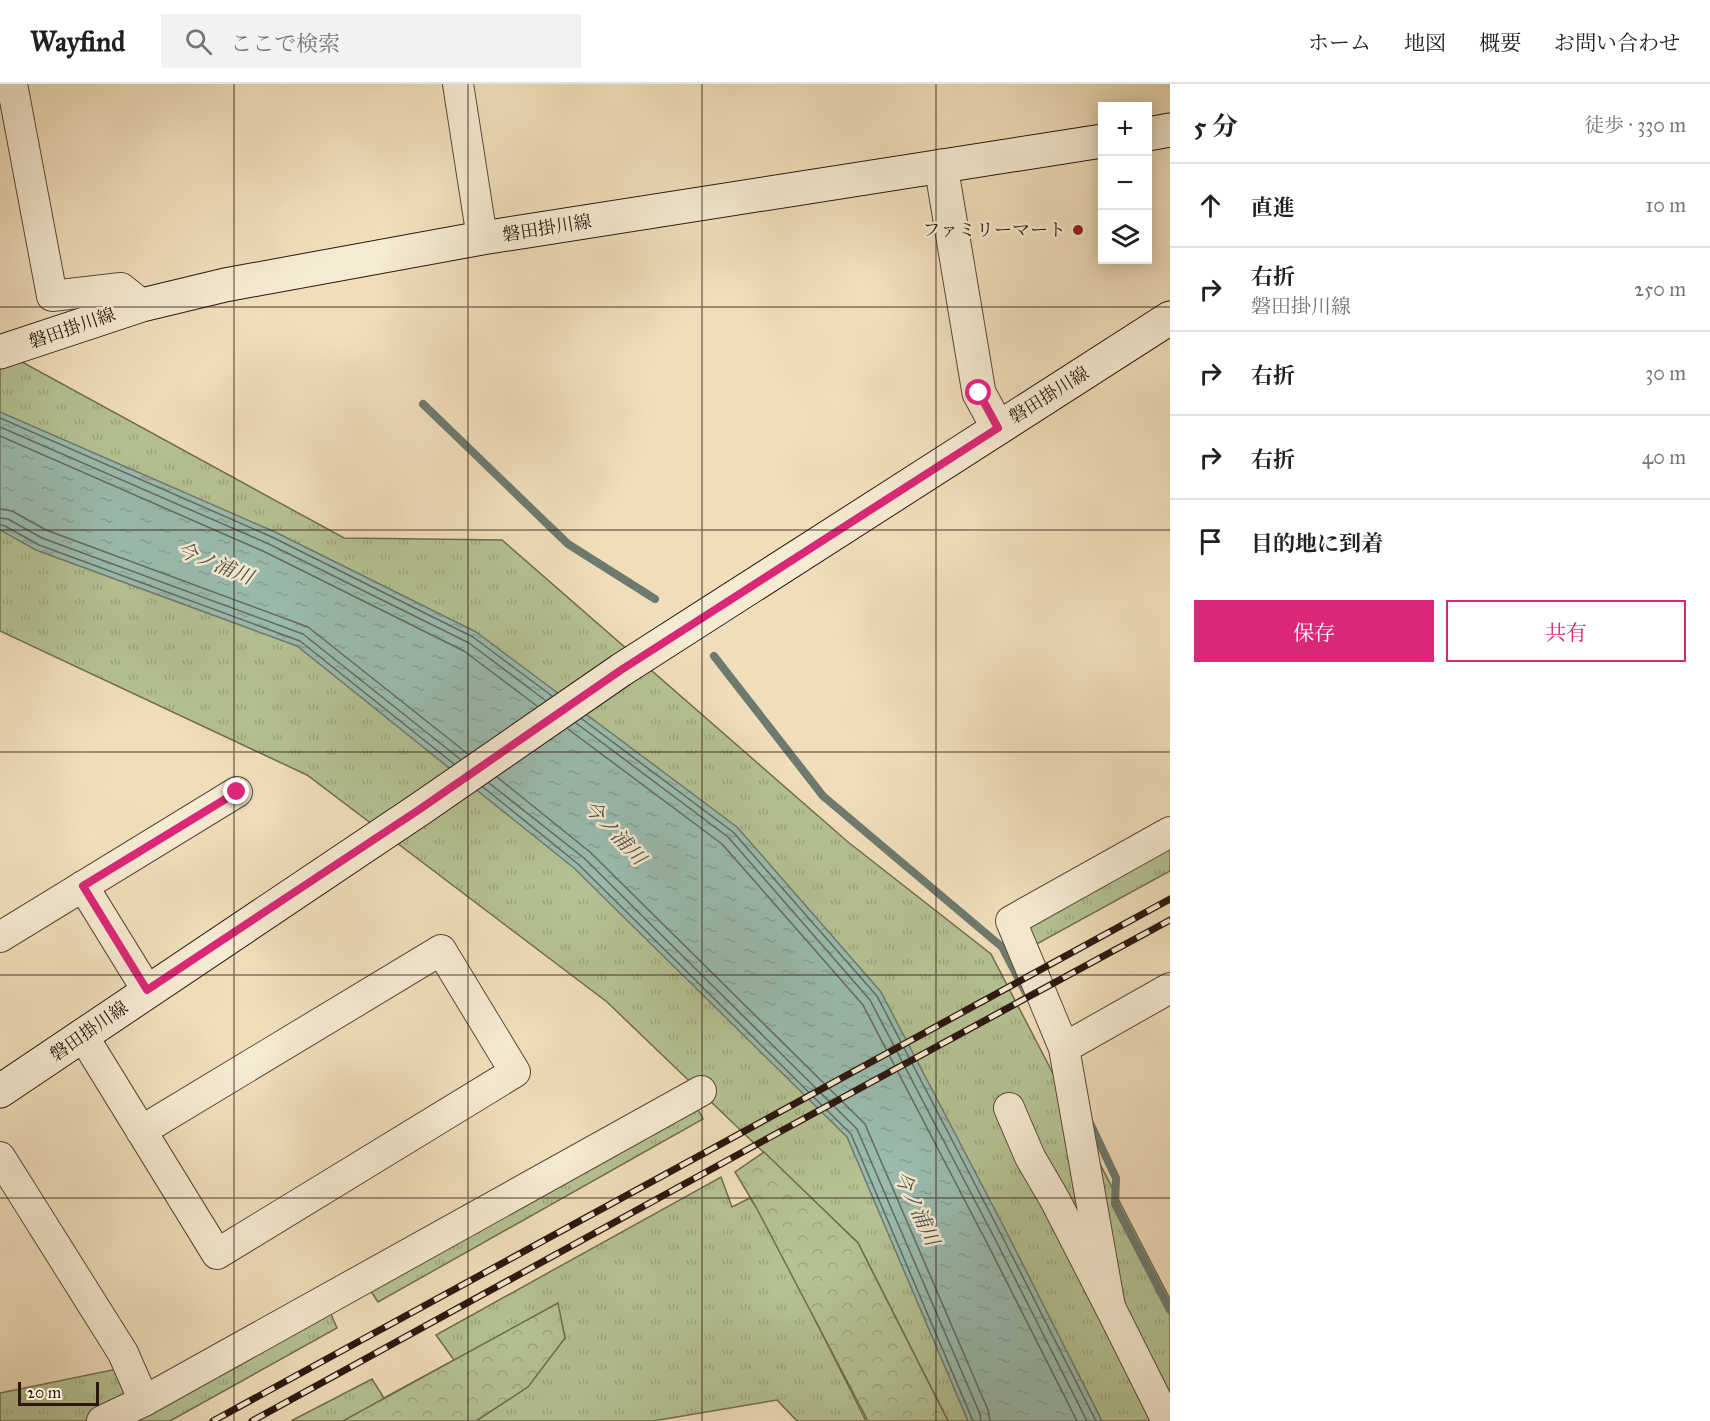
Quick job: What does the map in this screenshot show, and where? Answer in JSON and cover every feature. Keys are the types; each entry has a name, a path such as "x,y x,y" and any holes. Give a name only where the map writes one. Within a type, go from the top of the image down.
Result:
{"main road":[{"path":"1152,133 1170,130"},
{"name":"磐田掛川線","path":"2,350 142,305 225,285 482,238 1098,142"},
{"path":"941,166 979,393 998,428"},
{"name":"磐田掛川線","path":"0,1091 147,990 420,809 621,670 1170,318"}],"street":[{"path":"12,84 52,296 121,288 142,305"},
{"path":"458,84 482,238"},
{"path":"0,937 237,792"},
{"path":"1110,1307 1064,1048 1011,921 1170,832"},
{"path":"83,886 147,990"},
{"path":"83,1036 141,1131 217,1254 515,1072 441,950 141,1131"},
{"path":"1064,1048 1170,988"},
{"path":"102,1421 144,1401 701,1091"},
{"path":"1009,1108 1030,1157 1055,1200 1167,1421"},
{"path":"0,1157 123,1353 144,1401"}],"green space":[{"path":"0,350 344,538 502,540 848,842 991,954 1170,1299 1170,1421 948,1421 858,1243 607,1002 307,775 0,631"},
{"path":"1170,839 1170,871 1024,951 1011,921"},
{"path":"691,1096 703,1119 378,1302 363,1279"},
{"path":"764,1152 858,1243 948,1421 868,1421 756,1207 735,1172"},
{"path":"721,1177 732,1207 750,1198 763,1216 866,1421 797,1421 777,1400 653,1421 291,1421 372,1379 384,1398 454,1360 436,1335"},
{"path":"325,1300 337,1328 170,1421 115,1421"},
{"path":"558,1303 565,1338 528,1387 476,1421 343,1421"},
{"path":"117,1369 129,1397 88,1421 0,1421 0,1393"}],"water":[{"name":"今ノ浦川","path":"0,412 275,532 476,632 737,827 881,992 1102,1421 968,1421 847,1137 574,868 297,646 36,550 0,530"}],"waterway":[{"path":"423,404 568,544 655,599"},
{"path":"714,656 823,796 1002,947 1026,993"},
{"path":"1090,1123 1116,1178 1115,1204 1170,1310"}],"railway":[{"path":"213,1421 1170,899"},
{"path":"252,1421 1170,920"}],"place":[{"name":"ファミリーマート","path":"1078,230"}],"route":[{"path":"237,792 83,886 147,990 420,809 621,670 998,428 979,393"}]}
